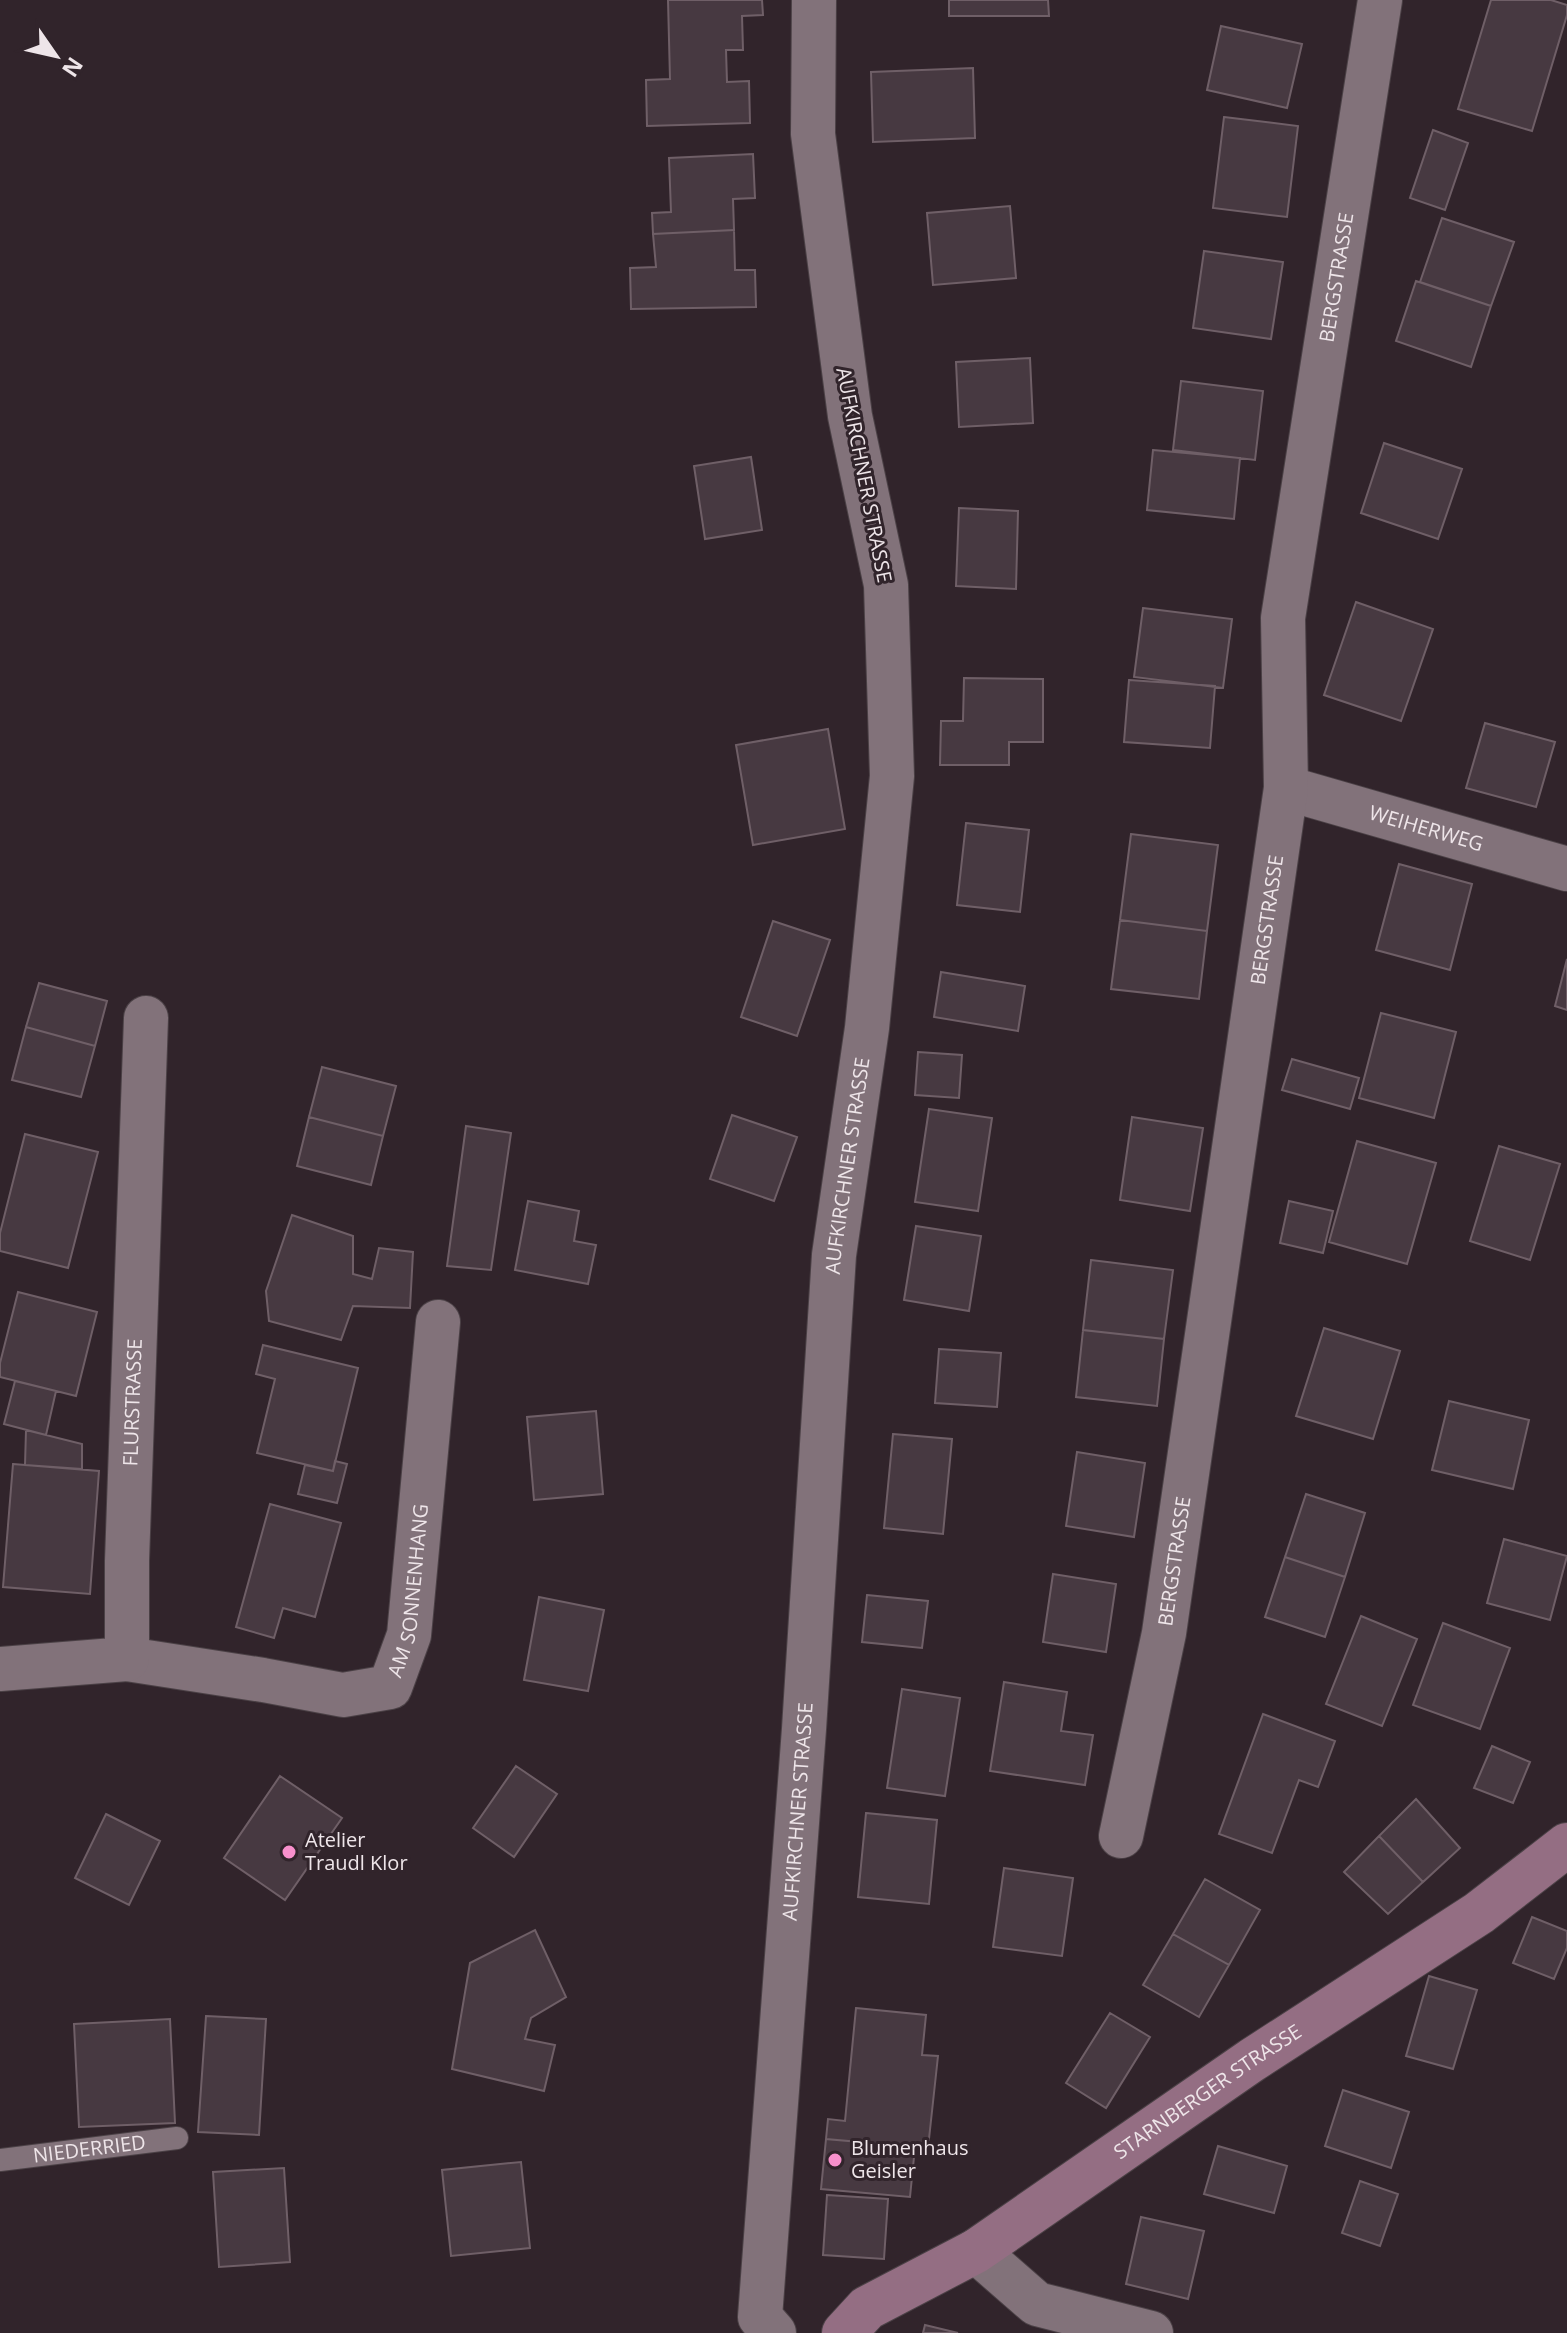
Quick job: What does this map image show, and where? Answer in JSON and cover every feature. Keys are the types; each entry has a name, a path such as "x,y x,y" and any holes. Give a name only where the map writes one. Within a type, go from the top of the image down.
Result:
{"main road":[{"name":"STARNBERGER STRASSE","path":"844,2333 867,2308 976,2251 1252,2060 1479,1913 1567,1845"}],"street":[{"name":"AUFKIRCHNER STRASSE","path":"774,2333 760,2317 804,1729 834,1255 867,1028 892,776 886,585 850,416 813,134 814,0"},
{"name":"BERGSTRASSE","path":"1121,1836 1164,1633 1286,788 1283,618 1380,0"},
{"name":"WEIHERWEG","path":"1286,788 1567,869"},
{"name":"FLURSTRASSE","path":"127,1659 127,1561 146,1018"},
{"name":"AM SONNENHANG","path":"127,1659 343,1695 390,1687 409,1635 438,1322"},
{"path":"0,1669 127,1659"},
{"path":"976,2251 1037,2304 1151,2333"}],"lane":[{"name":"NIEDERRIED","path":"0,2160 177,2138"}],"building":[{"path":"668,0 762,0 763,15 742,16 743,50 726,50 727,82 749,81 750,123 647,126 646,80 670,79"},
{"path":"949,0 1048,0 1049,16 949,16"},
{"path":"1491,0 1551,0 1567,5 1567,15 1532,131 1458,109"},
{"path":"1221,26 1302,44 1287,108 1207,90"},
{"path":"973,68 975,138 873,142 871,72"},
{"path":"1224,117 1298,126 1287,217 1213,208"},
{"path":"1433,130 1468,143 1445,210 1410,198"},
{"path":"753,154 755,198 733,199 734,230 653,234 652,213 671,212 669,158"},
{"path":"1010,206 1016,278 933,285 927,213"},
{"path":"1442,218 1514,242 1491,306 1420,282"},
{"path":"734,230 735,270 755,270 756,307 631,309 630,268 656,267 653,234"},
{"path":"1204,251 1283,262 1271,339 1193,328"},
{"path":"1416,281 1491,306 1471,367 1396,341"},
{"path":"1030,358 1033,423 959,427 956,362"},
{"path":"1181,381 1263,391 1255,460 1173,450"},
{"path":"1384,443 1462,469 1438,539 1361,513"},
{"path":"1153,450 1240,458 1234,519 1147,510"},
{"path":"751,457 762,530 705,539 694,466"},
{"path":"959,508 1018,511 1016,589 956,586"},
{"path":"1356,602 1433,629 1401,721 1324,695"},
{"path":"1143,608 1232,619 1223,688 1134,677"},
{"path":"964,678 1043,679 1043,742 1009,742 1009,765 940,765 941,721 963,721"},
{"path":"1129,680 1215,686 1210,748 1124,742"},
{"path":"1485,723 1555,742 1536,807 1466,788"},
{"path":"828,729 845,829 753,845 736,745"},
{"path":"966,823 1029,830 1020,912 957,905"},
{"path":"1131,834 1218,845 1207,931 1120,920"},
{"path":"1399,864 1472,884 1450,970 1376,950"},
{"path":"1120,920 1207,931 1199,999 1111,989"},
{"path":"773,921 830,940 797,1036 741,1017"},
{"path":"1567,959 1567,1010 1555,1006"},
{"path":"941,972 1025,986 1018,1031 934,1017"},
{"path":"39,983 107,1001 95,1046 26,1027"},
{"path":"1381,1013 1456,1032 1434,1118 1359,1098"},
{"path":"26,1027 95,1046 81,1097 12,1080"},
{"path":"918,1052 962,1055 959,1098 915,1095"},
{"path":"1292,1059 1359,1078 1350,1109 1282,1090"},
{"path":"322,1067 396,1086 383,1136 309,1117"},
{"path":"929,1109 992,1118 978,1211 915,1202"},
{"path":"732,1115 797,1137 774,1201 710,1179"},
{"path":"309,1117 383,1136 371,1185 297,1166"},
{"path":"1132,1117 1203,1128 1190,1211 1120,1200"},
{"path":"466,1126 511,1133 491,1270 447,1266"},
{"path":"25,1134 98,1152 68,1268 0,1251 0,1233"},
{"path":"1357,1141 1436,1163 1407,1264 1329,1242"},
{"path":"1499,1146 1560,1164 1530,1260 1470,1241"},
{"path":"528,1201 579,1211 574,1241 596,1245 588,1284 515,1270"},
{"path":"1289,1201 1333,1211 1323,1253 1280,1243"},
{"path":"292,1215 353,1236 353,1274 372,1279 379,1248 413,1252 410,1308 353,1306 341,1340 269,1321 266,1291"},
{"path":"916,1226 981,1236 969,1311 904,1300"},
{"path":"1091,1260 1173,1270 1164,1339 1083,1330"},
{"path":"18,1292 97,1312 76,1396 0,1377 0,1363"},
{"path":"1324,1328 1400,1351 1373,1439 1296,1416"},
{"path":"1083,1330 1164,1339 1157,1406 1076,1397"},
{"path":"263,1345 358,1368 333,1471 257,1453 275,1379 256,1374"},
{"path":"939,1349 1001,1353 997,1407 935,1403"},
{"path":"15,1381 56,1391 46,1435 4,1424"},
{"path":"1449,1401 1529,1420 1513,1489 1432,1470"},
{"path":"596,1411 603,1494 534,1500 527,1417"},
{"path":"26,1430 82,1444 82,1469 25,1465"},
{"path":"893,1434 952,1439 943,1534 884,1528"},
{"path":"1077,1452 1145,1463 1134,1537 1066,1526"},
{"path":"335,1461 347,1464 337,1503 298,1494 305,1465 333,1471"},
{"path":"13,1464 99,1471 90,1594 3,1587"},
{"path":"1306,1494 1365,1513 1345,1577 1285,1557"},
{"path":"270,1504 341,1523 315,1617 283,1608 274,1638 236,1627"},
{"path":"1504,1539 1567,1556 1550,1620 1487,1603"},
{"path":"1285,1557 1345,1577 1325,1637 1265,1617"},
{"path":"1053,1574 1116,1584 1106,1652 1043,1642"},
{"path":"867,1595 928,1601 922,1648 862,1642"},
{"path":"539,1597 604,1610 588,1691 524,1680"},
{"path":"1361,1616 1417,1639 1382,1726 1326,1704"},
{"path":"1443,1623 1510,1648 1480,1729 1413,1705"},
{"path":"1004,1682 1067,1692 1061,1731 1093,1735 1085,1785 990,1771"},
{"path":"902,1689 960,1698 945,1796 887,1788"},
{"path":"1263,1714 1335,1741 1318,1787 1299,1780 1272,1853 1219,1834"},
{"path":"1492,1746 1530,1762 1513,1803 1474,1788"},
{"path":"516,1766 557,1794 514,1857 473,1828"},
{"path":"280,1776 342,1818 285,1900 224,1858"},
{"path":"1416,1799 1460,1848 1423,1882 1379,1836"},
{"path":"866,1813 937,1820 929,1904 858,1897"},
{"path":"106,1814 160,1841 129,1905 75,1878"},
{"path":"1379,1836 1423,1882 1388,1914 1344,1872"},
{"path":"1004,1868 1073,1878 1062,1956 993,1947"},
{"path":"1205,1879 1260,1910 1229,1965 1173,1934"},
{"path":"1532,1917 1567,1931 1567,1948 1554,1979 1513,1963"},
{"path":"535,1930 566,1997 531,2018 525,2039 555,2045 544,2091 452,2069 470,1963"},
{"path":"1173,1934 1229,1965 1199,2017 1143,1985"},
{"path":"1429,1976 1477,1990 1453,2069 1406,2056"},
{"path":"856,2008 926,2015 922,2055 938,2056 928,2148 826,2139 828,2119 845,2121"},
{"path":"1110,2013 1150,2037 1106,2108 1066,2083"},
{"path":"206,2016 266,2019 259,2135 198,2132"},
{"path":"170,2019 175,2123 79,2127 74,2024"},
{"path":"1343,2090 1409,2112 1391,2168 1325,2146"},
{"path":"826,2139 915,2147 910,2197 821,2189"},
{"path":"1218,2146 1287,2166 1274,2213 1204,2194"},
{"path":"521,2162 530,2248 451,2256 442,2170"},
{"path":"284,2168 290,2262 219,2267 213,2172"},
{"path":"1360,2181 1398,2194 1380,2246 1342,2233"},
{"path":"827,2195 888,2199 884,2259 823,2255"},
{"path":"1141,2217 1204,2231 1188,2299 1126,2284"},
{"path":"925,2325 958,2333 923,2333"}],"place":[{"name":"Atelier Traudl Klor","path":"289,1852"},
{"name":"Blumenhaus Geisler","path":"835,2160"}]}
